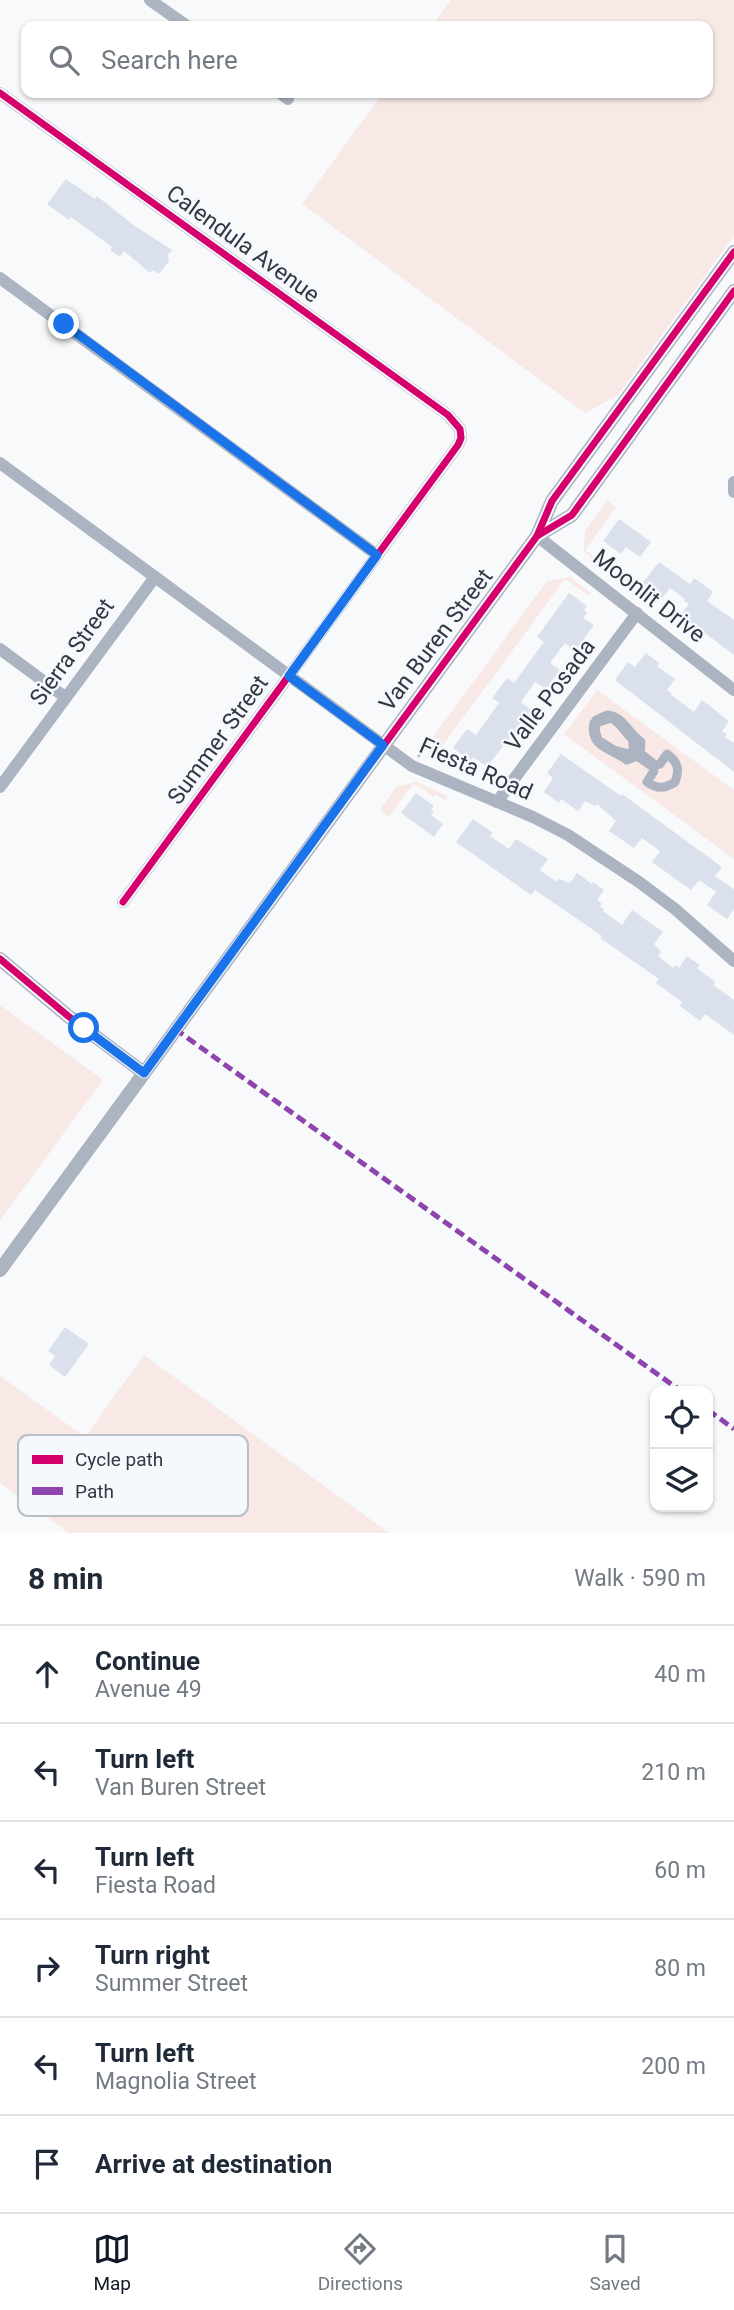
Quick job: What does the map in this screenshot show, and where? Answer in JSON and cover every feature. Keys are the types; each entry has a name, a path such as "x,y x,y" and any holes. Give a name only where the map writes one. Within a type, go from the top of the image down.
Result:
{"street":[{"path":"150,0 180,21"},
{"name":"Calendula Avenue","path":"2,98 448,415 460,429"},
{"name":"Van Buren Street","path":"0,1270 537,536 552,501 734,252"},
{"path":"0,278 377,555"},
{"name":"Van Buren Street","path":"537,536 572,515 734,291"},
{"name":"Summer Street","path":"122,902 458,445 461,438 460,429"},
{"name":"Fiesta Road","path":"0,463 412,766 568,835 675,909 734,961"},
{"name":"Moonlit Drive","path":"537,536 734,690"},
{"name":"Sierra Street","path":"0,787 155,577"},
{"name":"Valle Posada","path":"497,802 637,613"},
{"path":"0,649 65,697"},
{"path":"607,715 619,718 641,742 640,753 655,765 660,764 667,754 673,758 678,765 679,774 675,782 660,789 646,782 654,771 653,767 638,756 627,760 600,745 593,737 594,723 598,740 624,754 629,754 635,745 630,737 616,720 596,720 607,715"},
{"path":"0,959 68,1016 144,1073"}],"shaded area":[{"path":"451,0 734,0 734,236 618,395 585,413 302,204 379,98 713,98 713,21 436,21"},
{"path":"607,500 616,507 585,550 608,567 607,569 584,552 585,531"},
{"path":"570,577 591,593 589,596 565,579 437,753 439,760 459,766 457,769 437,760 433,737 547,581"},
{"path":"597,690 734,790 734,859 564,734"},
{"path":"417,782 447,796 445,800 435,794 434,797 413,784 389,817 380,810 396,787"},
{"path":"0,1005 103,1080 0,1220"},
{"path":"144,1355 389,1533 69,1533 46,1516 248,1516 248,1435 86,1435"},
{"path":"0,1376 82,1435 18,1435 18,1496 0,1483"}],"building":[{"path":"66,179 95,199 97,196 132,224 172,250 168,255 169,261 159,274 153,270 150,273 124,251 120,257 110,250 112,247 71,217 69,220 47,204"},
{"path":"619,519 651,542 640,557 626,547 621,554 603,541"},
{"path":"659,562 690,584 694,578 713,592 707,601 734,620 734,655 681,615 689,604 685,599 670,588 662,598 642,584"},
{"path":"569,593 587,606 584,610 587,613 583,618 594,625 575,651 565,643 550,663 560,670 546,689 535,682 521,702 531,710 487,767 473,757 470,761 453,748 467,729 476,735 499,703 492,698 507,678 514,683 544,642 537,637"},
{"path":"646,653 659,663 657,666 675,679 667,690 671,695 694,712 702,700 729,721 722,731 727,734 725,737 734,743 734,772 615,680 628,662 635,667"},
{"path":"561,754 621,796 622,794 722,867 715,876 734,889 734,909 727,919 707,905 716,892 699,880 691,890 652,862 660,851 642,838 634,848 609,831 616,821 597,804 595,806 585,801 578,811 561,799 559,803 544,792 553,778 547,773"},
{"path":"416,793 434,806 431,815 443,824 434,837 401,813"},
{"path":"473,819 493,833 490,836 509,849 516,839 548,859 540,870 557,882 559,879 570,883 577,873 592,884 593,882 604,890 597,900 602,904 600,906 603,911 622,925 632,910 663,932 654,944 661,952 658,956 673,968 675,965 679,968 687,956 700,965 697,968 715,982 713,985 734,1000 734,1035 705,1014 700,1021 680,1006 682,1002 656,983 659,979 600,938 602,936 535,890 531,895 456,842"},
{"path":"65,1327 89,1344 65,1377 49,1365 55,1356 48,1351"}],"marked path":[{"path":"175,1029 674,1386"},
{"path":"713,1414 734,1429"}],"cycle path":[{"path":"0,93 448,415 460,429 461,438 458,445 123,902"},
{"path":"0,959 68,1016 144,1073 537,536 552,501 734,252"},
{"path":"537,536 572,515 734,291"}],"route":[{"path":"64,324 377,555 289,676 383,745 144,1073 84,1028"}]}
